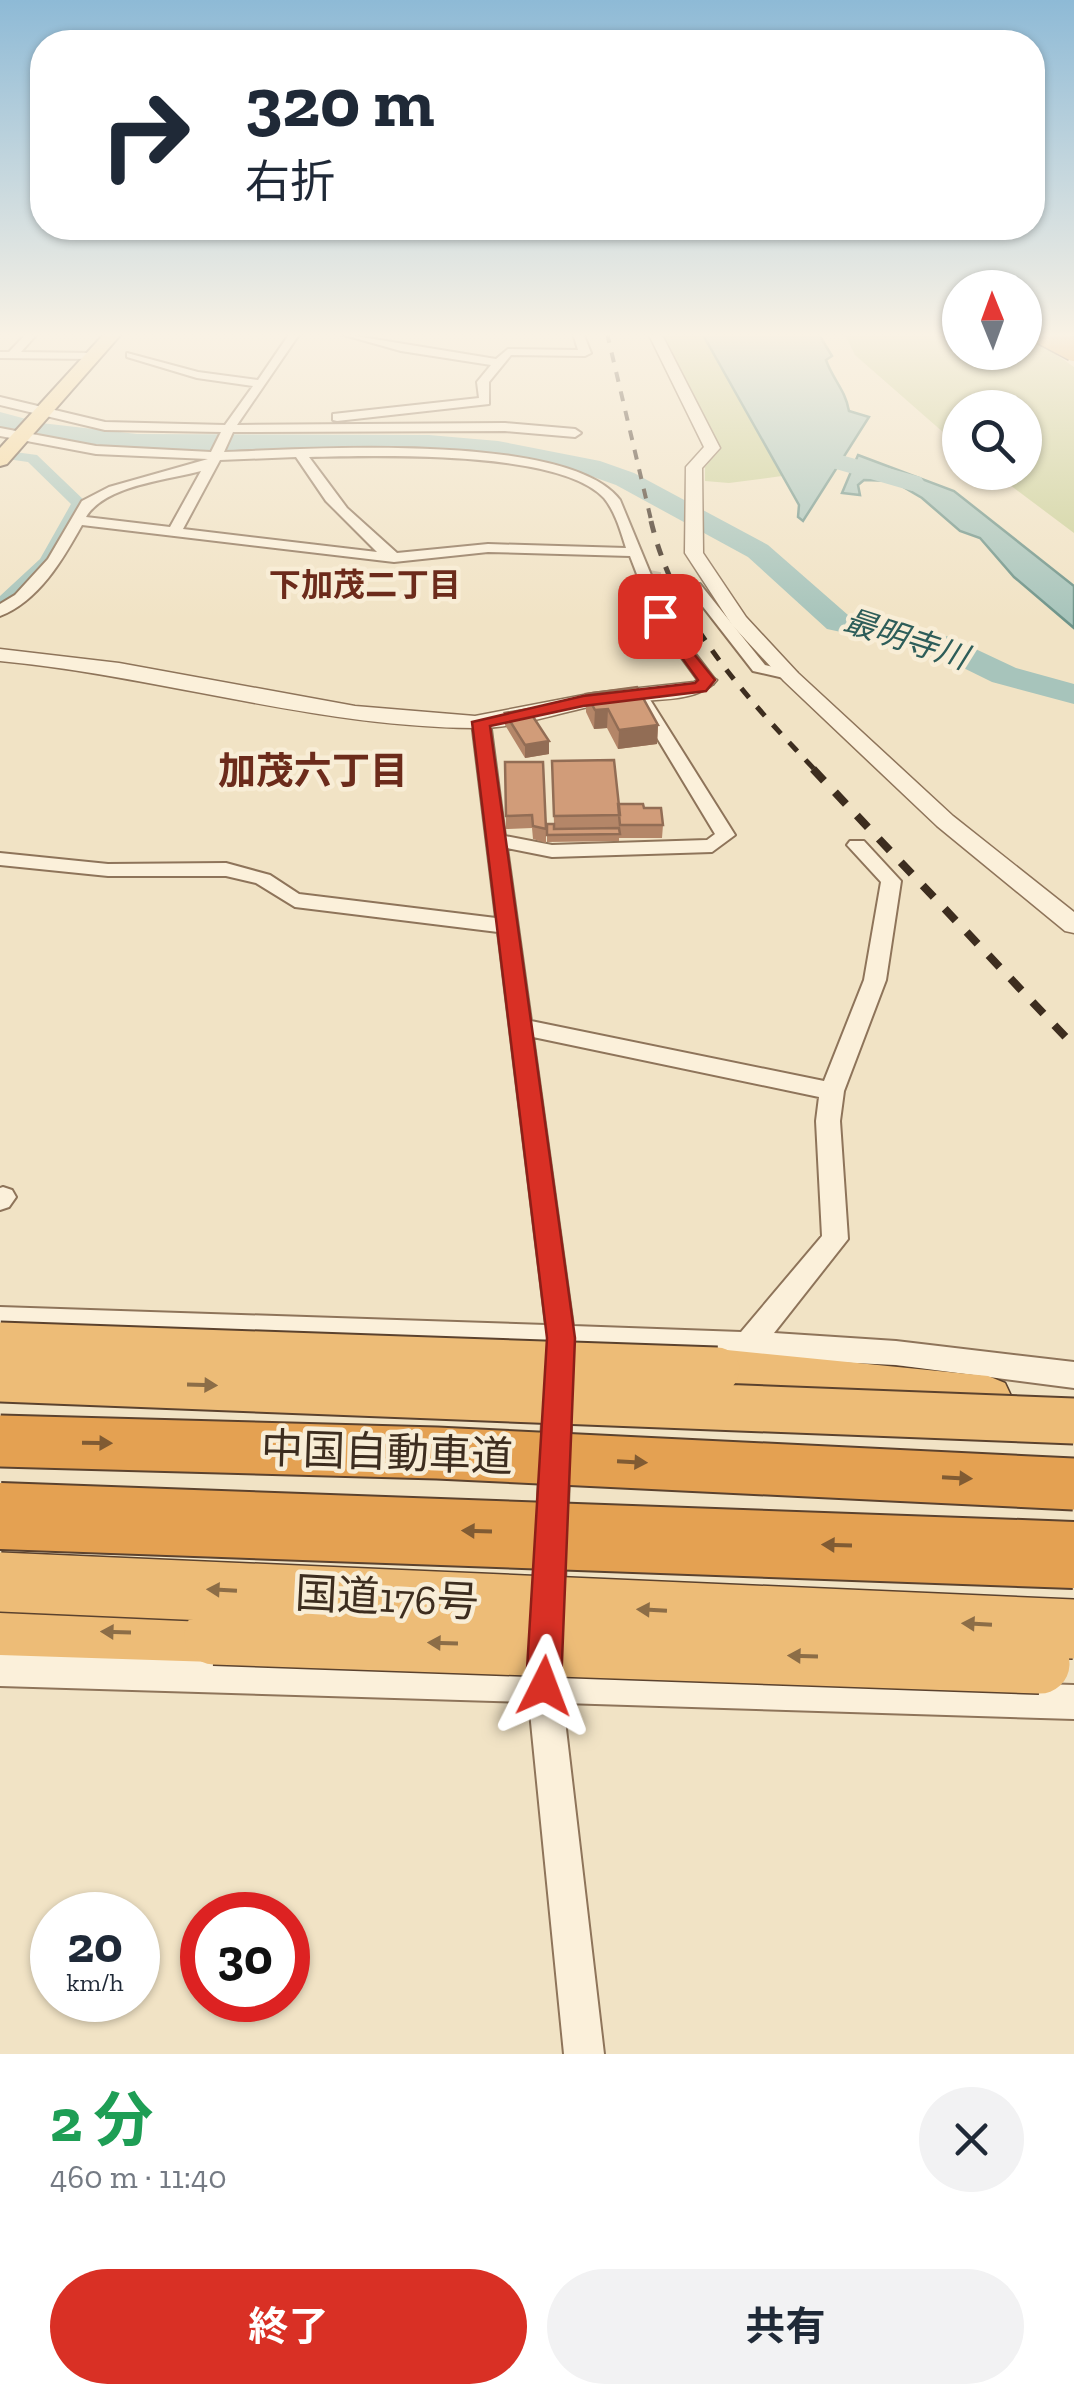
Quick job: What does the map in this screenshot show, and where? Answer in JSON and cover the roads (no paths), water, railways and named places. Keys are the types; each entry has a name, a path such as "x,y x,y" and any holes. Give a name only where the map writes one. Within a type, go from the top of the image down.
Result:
{"highway":[{"path":"0,1345 717,1370 1074,1407"},
{"path":"0,1379 1074,1421"},
{"name":"中国自動車道","path":"0,1440 436,1452 1074,1484"},
{"name":"中国自動車道","path":"0,1516 1074,1554"},
{"name":"国道176号","path":"0,1582 1074,1629"},
{"path":"0,1628 1074,1664"}],"main road":[{"path":"0,460 9,433"}],"street":[{"path":"173,429 380,429"},
{"path":"531,429 575,432"},
{"path":"702,429 712,448 694,467 694,553 739,621 791,677 945,820 1074,925"},
{"path":"174,532 216,457 225,431"},
{"path":"0,655 85,664 314,706 481,722 583,701 700,687 707,680 660,616 610,494 582,478 478,457 396,452 216,457 96,450 9,433"},
{"path":"302,454 318,486 394,558"},
{"path":"0,611 54,562 87,504 114,490 216,457"},
{"path":"75,520 394,558 488,548 632,552"},
{"path":"695,587 760,668 791,677"},
{"path":"499,841 552,850 712,846 725,835 640,695"},
{"path":"481,722 561,1338 544,1686 584,2054"},
{"path":"748,1344 834,1239 828,1121 832,1091 874,980 891,881 857,845"},
{"path":"0,859 34,859 105,870 162,868 250,875 268,880 295,900 510,927"},
{"path":"523,1027 832,1091"},
{"path":"0,1318 748,1344 896,1352 1074,1375"},
{"path":"0,1669 1074,1702"}],"water":[{"path":"756,429 861,429 803,521 798,517 799,505"},
{"path":"858,455 942,486 942,490 954,491 1074,586 1074,628 1014,577 980,538 960,531 922,498 893,481 864,480 858,485 860,495 842,493"}],"waterway":[{"name":"最明寺川","path":"36,429 137,442 429,443 498,449 591,467 625,479 758,551 838,622 939,644 1004,675 1074,694"},
{"path":"812,429 831,460 912,483"},
{"path":"0,454 32,458 79,503 47,562 0,605"}],"tunnel":[{"path":"644,577 695,587"}],"railway":[{"path":"630,429 652,524"},
{"path":"651,521 662,558 695,625 739,686 816,771"},
{"path":"813,769 1074,1046"}],"district":[{"name":"下加茂二丁目","path":"365,585"},
{"name":"加茂六丁目","path":"313,771"}]}
